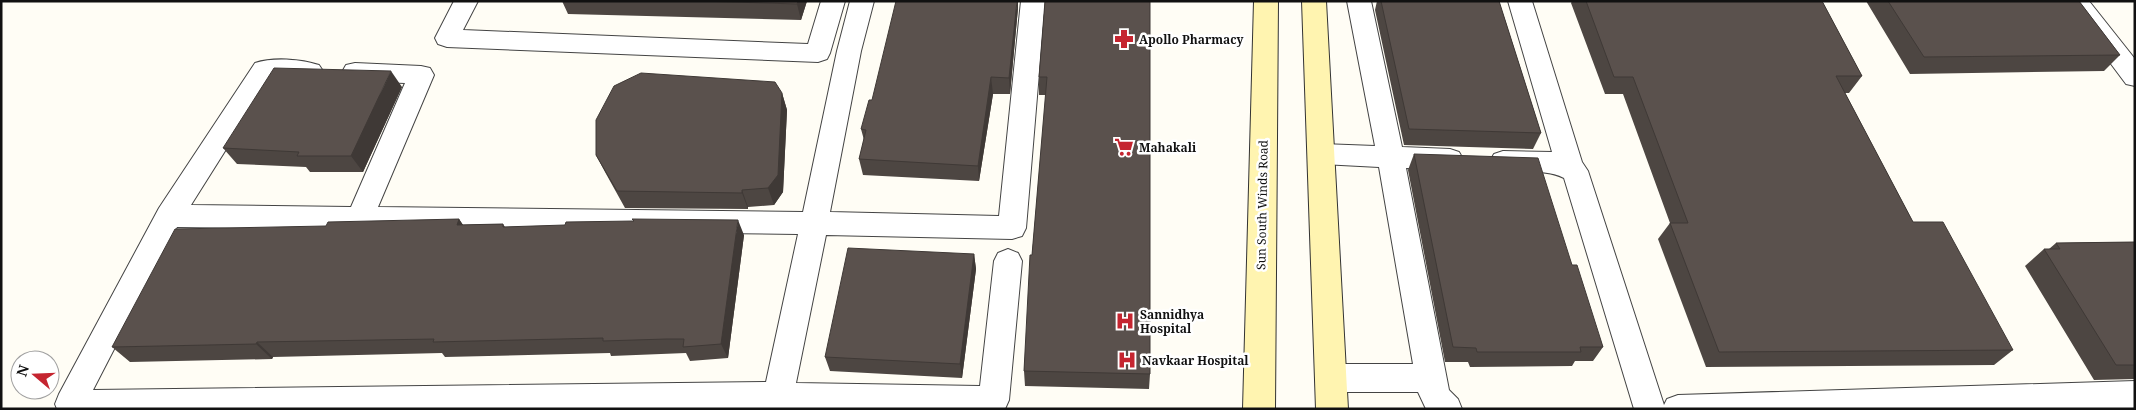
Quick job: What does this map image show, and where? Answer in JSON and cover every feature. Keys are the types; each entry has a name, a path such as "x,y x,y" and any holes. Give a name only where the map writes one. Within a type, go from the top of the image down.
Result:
{"street":[{"path":"466,1 447,38 818,53 833,1"},
{"path":"776,402 849,51 862,1"},
{"path":"169,216 814,223 1012,228 1033,1"},
{"name":"Sun South Winds Road","path":"1258,409 1266,1"},
{"path":"1314,1 1332,409"},
{"path":"1359,1 1391,157 1434,394 1447,409"},
{"path":"1520,1 1570,167"},
{"path":"2076,1 2135,77"},
{"path":"360,218 421,74 264,69 169,216 69,406 994,400 1008,261"},
{"path":"1322,154 1552,163 1570,167 1575,171 1582,191 1650,409"},
{"path":"1330,378 1431,378"},
{"path":"1678,409 2069,403 2135,395"}],"building":[{"path":"701,1 798,1 797,4"},
{"path":"896,1 1017,1 1009,78 991,77 978,166 859,159 866,130 861,129 869,100 872,100"},
{"path":"1045,1 1150,1 1150,374 1024,371 1030,255 1032,255 1047,77 1039,77"},
{"path":"1381,1 1499,1 1541,133 1409,129"},
{"path":"1586,1 1822,1 1862,76 1836,76 1913,222 1943,222 2013,350 1719,352 1670,223 1688,223 1633,77 1614,77"},
{"path":"1888,1 2079,1 2120,55 1924,57"},
{"path":"274,68 391,71 351,156 297,156 299,152 223,148"},
{"path":"641,73 775,82 782,93 778,175 768,188 742,190 742,193 617,191 596,155 596,120 614,86"},
{"path":"1414,154 1538,158 1572,265 1577,265 1603,347 1580,347 1581,352 1477,352 1476,348 1453,347"},
{"path":"459,219 457,225 503,224 503,227 565,225 566,222 634,221 632,219 738,220 721,344 683,347 684,339 603,341 603,338 433,342 434,339 257,342 256,344 112,347 175,229 326,226 328,222"},
{"path":"2135,242 2135,365 2116,365 2044,249 2060,249 2056,243"},
{"path":"848,248 974,254 960,364 825,357"}],"place":[{"name":"Apollo Pharmacy","path":"1124,39"},
{"name":"Mahakali","path":"1124,147"},
{"name":"Sannidhya Hospital","path":"1125,321"},
{"name":"Navkaar Hospital","path":"1127,360"}]}
